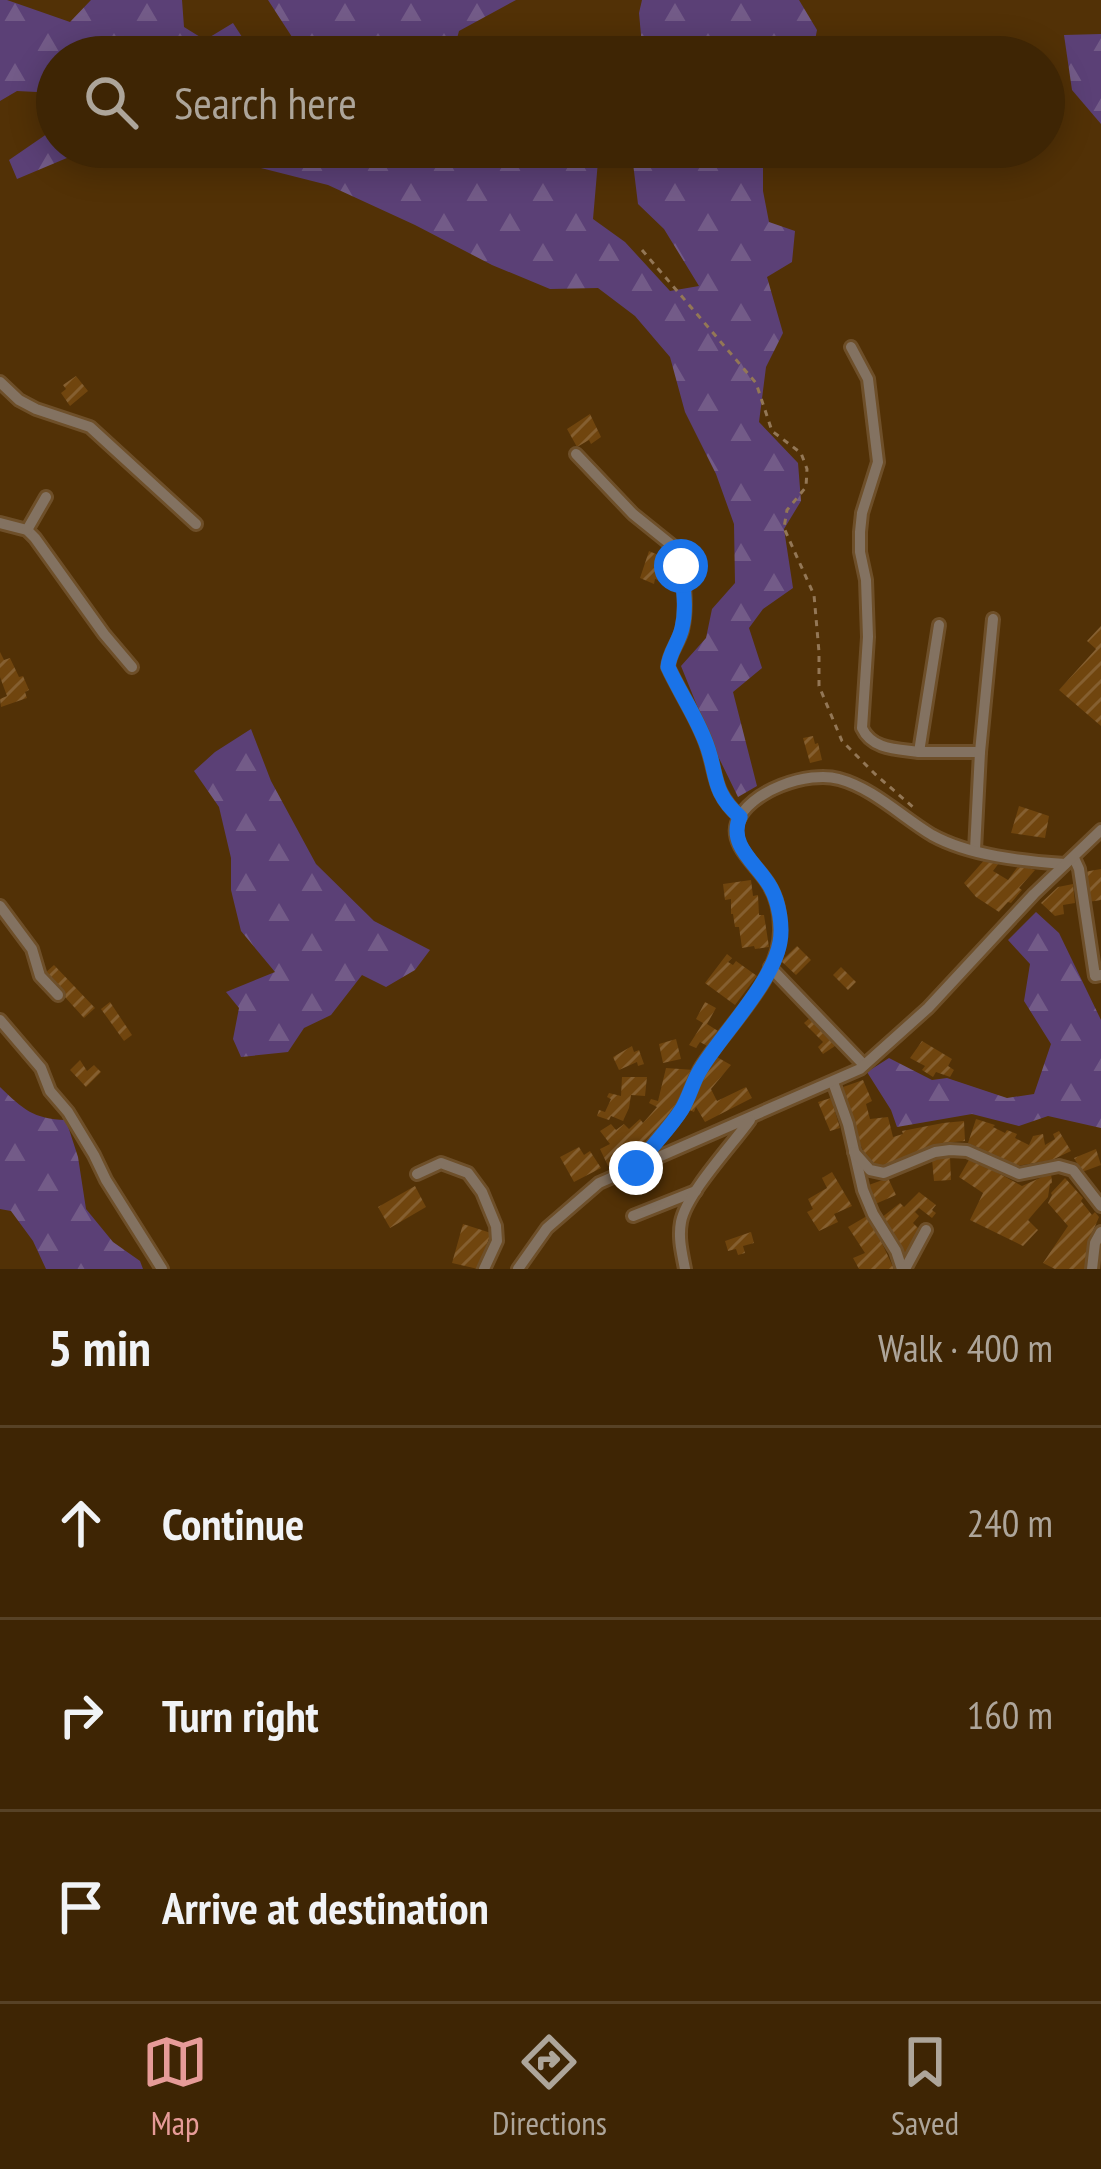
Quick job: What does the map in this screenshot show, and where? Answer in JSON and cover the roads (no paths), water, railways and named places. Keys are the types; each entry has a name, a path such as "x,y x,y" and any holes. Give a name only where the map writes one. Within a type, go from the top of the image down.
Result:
{"street":[{"path":"851,347 868,379 878,462 860,532 868,637 862,728 874,744 919,752 980,752"},
{"path":"0,382 36,410 90,427 196,524"},
{"path":"576,454 633,514 679,551 685,606 682,632 668,667 703,734 716,788 740,817"},
{"path":"27,530 46,497"},
{"path":"0,523 27,530 132,667"},
{"path":"975,850 993,619"},
{"path":"919,752 938,625"},
{"path":"636,1168 681,1110 701,1068 770,967 780,944 777,903 735,830 756,800 780,785 831,776 863,789 938,838 1032,862 1069,861 1079,869 1095,976 1101,975"},
{"path":"518,1269 547,1228 599,1183 865,1064 900,1035 1069,861 1099,837"},
{"path":"0,906 26,938 40,976 58,995"},
{"path":"770,967 865,1064"},
{"path":"0,1020 41,1068 50,1090 162,1269"},
{"path":"833,1082 868,1202 904,1269"},
{"path":"685,1269 681,1217 752,1118"},
{"path":"854,1152 870,1170 884,1173 950,1150 967,1151 1019,1174 1060,1166 1073,1170 1101,1206"},
{"path":"417,1174 441,1163 469,1173 496,1226 496,1241 484,1269"},
{"path":"633,1216 696,1191"},
{"path":"904,1269 926,1230"},
{"path":"1092,1269 1101,1232"}]}
